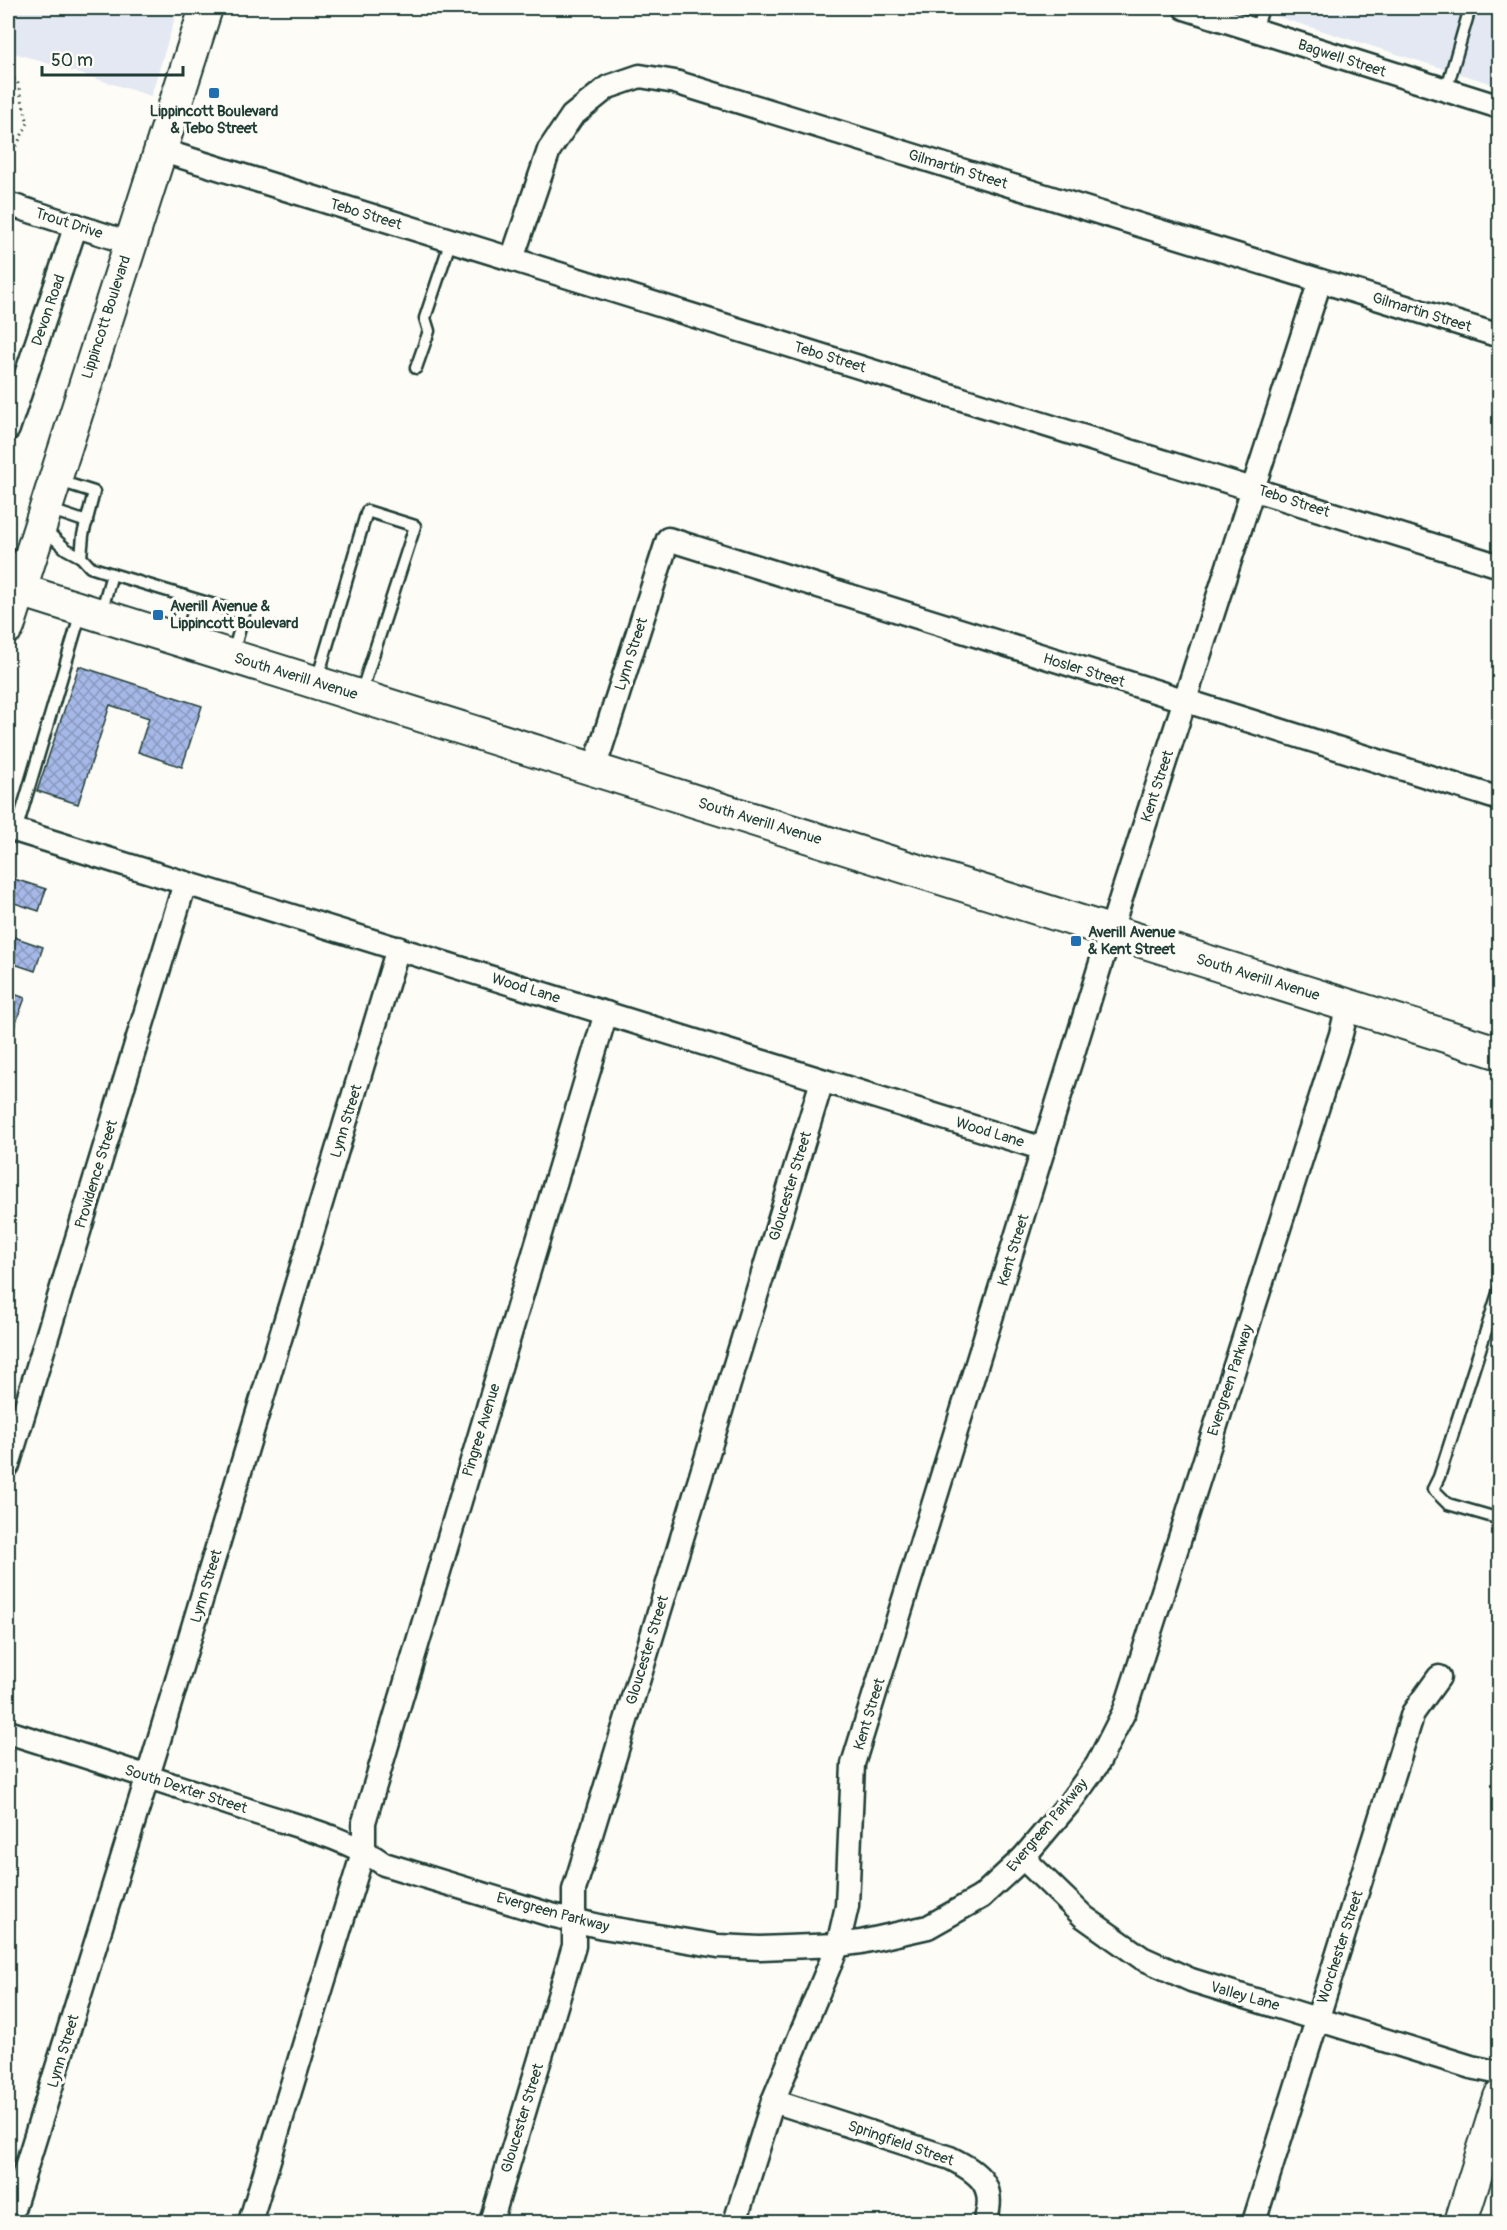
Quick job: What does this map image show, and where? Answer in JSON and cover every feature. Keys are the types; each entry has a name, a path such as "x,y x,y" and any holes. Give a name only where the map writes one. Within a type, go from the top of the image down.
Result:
{"street":[{"name":"Lippincott Boulevard","path":"8,627 19,569 48,505 206,8"},
{"name":"Bagwell Street","path":"1185,8 1500,107"},
{"name":"Gilmartin Street","path":"512,259 549,150 572,116 608,87 640,76 675,82 1500,336"},
{"name":"Tebo Street","path":"160,150 1500,566"},
{"name":"Trout Drive","path":"8,204 130,243"},
{"name":"Devon Road","path":"8,429 76,225"},
{"name":"Kent Street","path":"735,2223 773,2101 838,1945 847,1906 853,1764 1111,931 1320,281"},
{"name":"Hosler Street","path":"668,539 1500,799"},
{"name":"Lynn Street","path":"594,769 668,539"},
{"name":"South Averill Avenue","path":"19,569 91,612 1500,1053"},
{"name":"Wood Lane","path":"12,830 1044,1149"},
{"name":"Providence Street","path":"8,1466 185,883"},
{"name":"Lynn Street","path":"9,2223 148,1776 398,948"},
{"name":"Evergreen Parkway","path":"364,1850 384,1864 574,1921 718,1946 760,1948 861,1942 928,1927 981,1897 1023,1858 1071,1801 1097,1765 1125,1710 1341,1034 1348,1005"},
{"name":"Pingree Avenue","path":"364,1850 364,1822 606,1013"},
{"name":"Gloucester Street","path":"490,2223 574,1946 574,1890 822,1081"},
{"name":"Worchester Street","path":"1254,2223 1413,1713 1439,1677"},
{"name":"South Dexter Street","path":"8,1732 148,1776 364,1850"},
{"path":"250,2223 364,1850"},
{"name":"Valley Lane","path":"1023,1858 1084,1917 1142,1958 1191,1980 1471,2067 1500,2073"},
{"name":"Springfield Street","path":"773,2101 950,2158 973,2169 986,2186 988,2212 985,2223"},
{"path":"1461,2223 1493,2131"}],"lane":[{"path":"1256,30 1263,8"},
{"path":"1446,91 1470,8"},
{"path":"416,368 429,331 425,318 451,240"},
{"path":"48,505 94,492 82,542 81,557"},
{"path":"48,505 87,522"},
{"path":"48,505 66,549 81,557 90,567 244,614 232,656"},
{"path":"316,682 367,511 415,526 360,696"},
{"path":"12,830 91,612 112,574"},
{"path":"172,637 185,596"},
{"path":"1500,1287 1433,1490 1448,1504 1500,1519"}],"path":[{"path":"8,78 17,80 28,123 8,162"}],"shaded area":[{"path":"8,8 178,8 151,96 8,51"},
{"path":"1249,8 1499,8 1499,86"}],"building":[{"path":"79,666 202,706 182,767 138,752 149,718 110,705 78,804 37,791"},
{"path":"8,877 46,889 39,911 8,901"},
{"path":"8,935 43,947 35,971 8,962"},
{"path":"8,992 25,998 9,1041 8,1041"}],"place":[{"name":"Lippincott Boulevard & Tebo Street","path":"214,93"},
{"name":"Averill Avenue & Lippincott Boulevard","path":"158,615"},
{"name":"Averill Avenue & Kent Street","path":"1076,941"}]}
